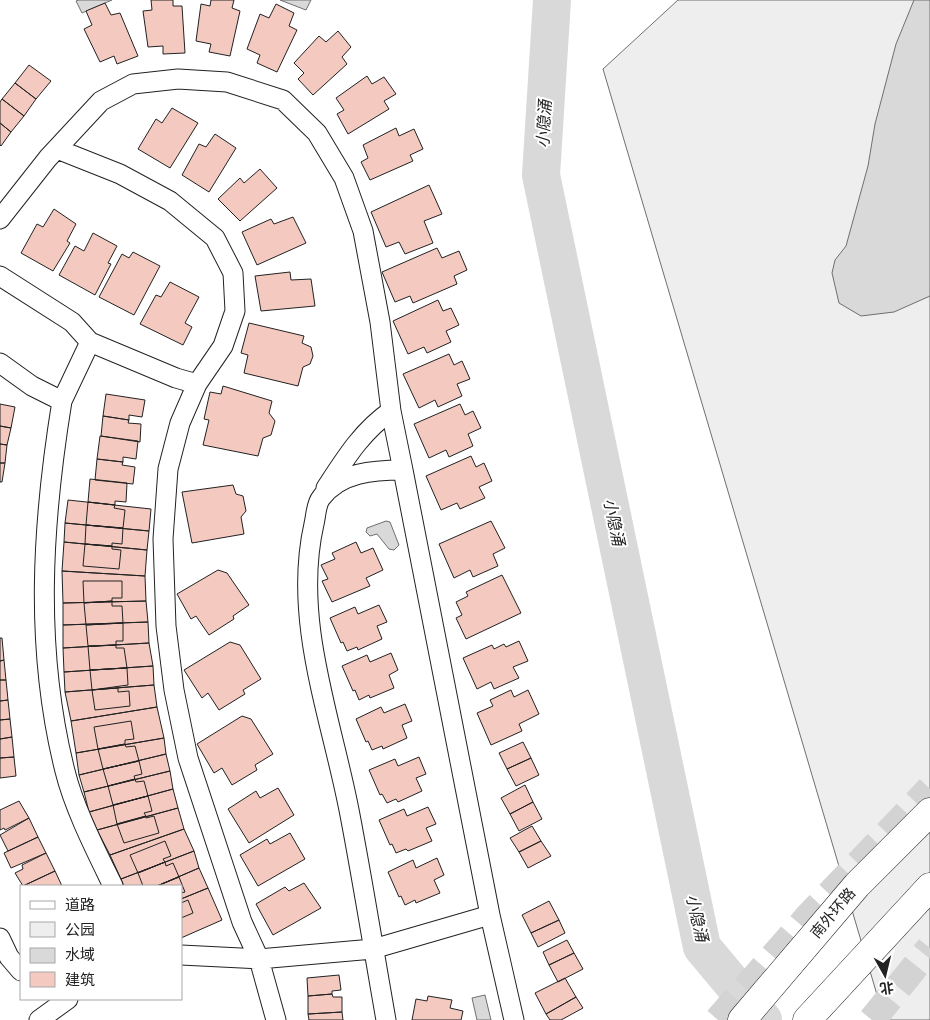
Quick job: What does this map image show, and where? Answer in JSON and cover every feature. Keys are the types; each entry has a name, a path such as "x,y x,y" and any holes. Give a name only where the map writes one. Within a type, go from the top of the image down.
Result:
{"highway":[{"name":"南外环路","path":"742,1020 857,885 930,812"},
{"path":"807,1020 930,887"}],"street":[{"path":"0,219 57,149 101,102 133,84 178,79 227,82 283,100 317,133 344,178 363,231 380,322 391,412 490,915 514,1020"},
{"path":"57,149 120,174 170,201 215,238 233,273 234,311 223,346 197,384 180,423 168,470 162,539 166,626 174,690 188,758 242,922 259,959 276,1020"},
{"path":"0,276 72,322 90,342 176,378 197,384"},
{"path":"90,342 62,401 50,476 44,548 45,620 50,691 65,772 92,841 113,885"},
{"path":"0,363 32,386 62,401"},
{"path":"386,1020 373,949 367,902 348,802 315,664 307,599 309,545 320,499 354,446 376,421 391,412"},
{"path":"320,499 339,482 367,471 403,470"},
{"path":"182,955 259,959 373,949 490,915"},
{"path":"0,938 9,957 20,969"},
{"path":"39,1020 57,1002"}],"green space":[{"path":"678,0 930,0 930,1020 882,1020 883,1015 603,69"}],"water":[{"path":"112,0 82,13 76,1"},
{"path":"280,0 311,0 306,10"},
{"path":"914,0 930,0 930,296 894,312 861,316 839,303 832,273 835,260 846,246 868,166 875,124 896,44"},
{"path":"386,521 390,522 399,545 394,550 389,549 377,534 370,536 366,532 367,528"},
{"path":"485,995 491,1020 477,1020 472,998"}],"building":[{"path":"151,0 173,0 173,6 182,6 185,53 163,54 163,46 148,47 143,11 152,10"},
{"path":"211,0 234,0 232,8 240,11 230,56 209,52 211,44 196,41 201,4 210,6"},
{"path":"105,3 111,15 120,13 138,56 117,64 114,56 100,62 84,29 92,25 86,11"},
{"path":"276,4 294,13 289,26 297,30 277,72 257,63 260,55 247,49 260,14 269,18"},
{"path":"338,31 351,47 342,57 347,64 313,95 298,79 304,73 294,63 319,36 326,42"},
{"path":"29,65 51,81 36,99 15,83"},
{"path":"367,76 372,84 384,77 396,94 384,101 389,109 348,134 337,114 344,110 336,98"},
{"path":"15,83 36,99 24,116 2,99"},
{"path":"2,99 24,116 11,132 0,123 0,102"},
{"path":"172,108 198,123 170,168 138,149 156,119 162,123"},
{"path":"0,123 11,132 1,146 0,145"},
{"path":"396,128 399,136 414,129 423,149 410,155 413,161 370,180 361,162 368,158 363,145"},
{"path":"215,134 236,148 209,192 182,175 199,144 206,147"},
{"path":"260,169 277,188 240,221 218,199 240,178 244,183"},
{"path":"429,185 442,214 424,221 433,243 405,254 399,242 386,247 371,212"},
{"path":"54,209 76,224 67,241 70,243 53,271 21,253 37,224 43,227"},
{"path":"293,217 306,243 257,265 242,232 271,219 274,224"},
{"path":"93,233 117,246 108,263 111,264 95,295 59,275 75,246 84,251"},
{"path":"437,248 442,258 459,251 467,270 454,276 457,284 413,303 410,296 395,302 382,272"},
{"path":"133,252 160,266 134,315 99,297 122,254 129,258"},
{"path":"290,272 291,280 311,279 315,306 261,311 255,276"},
{"path":"170,282 199,297 185,323 192,327 183,345 140,324 156,295 161,297"},
{"path":"438,300 443,311 451,308 459,325 446,331 451,342 427,353 424,347 408,354 393,321"},
{"path":"249,323 304,336 302,343 311,347 313,356 310,364 303,367 298,386 244,373 248,355 241,353"},
{"path":"449,354 454,365 462,361 470,379 457,384 462,396 438,407 435,400 419,408 403,374"},
{"path":"223,386 272,401 269,413 275,421 271,435 263,438 258,456 203,445 209,420 204,419 210,392 221,394"},
{"path":"106,394 145,400 142,417 129,415 129,420 103,416"},
{"path":"0,404 15,407 11,428 0,426"},
{"path":"460,404 465,415 473,411 481,428 468,434 473,446 449,457 446,450 429,458 414,424"},
{"path":"103,416 129,420 128,423 141,424 140,442 101,436"},
{"path":"0,426 11,428 7,445 0,444"},
{"path":"100,436 138,441 136,459 123,457 123,462 97,459"},
{"path":"0,444 7,445 5,463 0,463"},
{"path":"471,456 476,467 484,463 492,481 479,487 485,498 460,509 457,503 441,510 426,476"},
{"path":"97,459 123,462 122,465 135,467 133,484 95,480"},
{"path":"0,463 5,463 2,482 0,482"},
{"path":"90,479 127,483 126,502 115,501 115,505 88,502"},
{"path":"233,485 236,494 243,496 246,511 241,517 244,534 192,543 182,492"},
{"path":"68,500 151,509 149,531 65,523"},
{"path":"88,502 115,505 114,508 125,510 123,528 86,525"},
{"path":"491,521 505,548 493,554 498,566 473,577 470,570 454,578 439,544"},
{"path":"65,523 149,531 147,550 64,542"},
{"path":"86,525 123,528 122,544 112,543 112,546 85,544"},
{"path":"64,542 147,550 145,576 62,571"},
{"path":"356,542 361,553 373,548 383,570 366,578 370,586 332,602 322,581 328,579 321,565 335,559 332,553"},
{"path":"85,544 112,546 112,549 121,550 119,569 83,566"},
{"path":"218,570 227,573 249,605 233,616 234,619 209,635 196,616 191,619 177,594"},
{"path":"62,571 145,576 146,601 63,603"},
{"path":"502,575 521,613 466,639 456,618 462,615 456,602 468,596 466,592"},
{"path":"83,581 122,581 122,598 112,598 112,601 84,603"},
{"path":"112,601 112,606 122,606 123,623 86,625 84,603"},
{"path":"146,601 148,622 63,625 63,603"},
{"path":"379,605 387,622 377,626 382,639 358,650 357,647 347,651 343,642 341,643 330,618 355,607 358,614"},
{"path":"148,622 149,643 63,648 63,625"},
{"path":"123,623 123,641 116,641 116,645 88,646 86,625"},
{"path":"0,638 2,638 4,660 0,661"},
{"path":"519,641 528,661 513,667 519,678 494,689 491,682 477,689 463,658 492,645 494,649 504,644 506,647"},
{"path":"230,642 240,645 261,679 243,690 245,694 219,710 208,693 202,698 184,670"},
{"path":"149,643 153,666 64,672 63,648"},
{"path":"116,645 116,648 124,648 127,668 90,670 88,646"},
{"path":"391,653 398,670 389,675 394,688 370,698 369,695 359,700 342,666 367,655 370,662"},
{"path":"4,660 6,680 0,680 0,661"},
{"path":"153,666 154,685 65,692 64,672"},
{"path":"127,668 128,685 92,690 90,670"},
{"path":"0,680 6,680 8,700 0,701"},
{"path":"154,685 157,707 71,721 65,692"},
{"path":"118,688 118,692 129,691 130,706 95,710 92,690"},
{"path":"511,690 514,697 528,690 539,714 519,724 522,731 491,745 477,713 493,706 490,700"},
{"path":"8,700 10,719 0,720 0,701"},
{"path":"405,704 412,721 402,725 407,738 383,749 382,746 372,750 368,741 366,742 356,719 381,707 384,713"},
{"path":"157,707 164,738 76,753 71,721"},
{"path":"242,716 251,719 273,754 255,765 257,770 232,785 222,768 214,773 197,744"},
{"path":"10,719 12,737 0,739 0,720"},
{"path":"131,721 134,739 125,740 125,744 98,749 94,727"},
{"path":"12,737 14,757 0,758 0,739"},
{"path":"164,738 166,754 79,775 76,753"},
{"path":"523,742 531,758 507,769 499,753"},
{"path":"125,744 126,747 135,746 139,761 103,769 98,749"},
{"path":"166,754 170,771 84,792 79,775"},
{"path":"14,757 16,776 0,778 0,758"},
{"path":"419,757 426,774 416,778 422,791 398,802 396,799 387,803 382,794 380,795 369,770 395,759 398,766"},
{"path":"531,758 539,775 516,786 507,769"},
{"path":"139,761 142,774 134,776 135,779 108,786 103,769"},
{"path":"170,771 173,789 89,812 84,792"},
{"path":"135,779 136,782 144,781 148,796 113,805 108,786"},
{"path":"525,785 533,802 510,814 501,798"},
{"path":"278,788 294,815 249,843 228,809 256,791 260,798"},
{"path":"173,789 178,808 97,830 89,812"},
{"path":"148,796 152,811 144,813 146,816 117,824 113,805"},
{"path":"19,801 29,818 5,830 4,828 0,830 0,810"},
{"path":"533,802 542,819 519,831 510,814"},
{"path":"428,807 436,824 426,828 432,841 408,851 406,849 396,853 392,844 390,845 379,820 404,809 407,816"},
{"path":"178,808 184,829 110,855 97,830"},
{"path":"146,816 146,818 154,816 159,833 124,843 117,824"},
{"path":"29,818 38,837 8,851 0,835"},
{"path":"532,826 541,841 519,852 510,838"},
{"path":"184,829 194,851 121,879 110,855"},
{"path":"290,833 305,859 258,886 240,855 267,839 270,844"},
{"path":"38,837 46,853 11,868 4,853"},
{"path":"165,841 171,856 163,859 165,862 138,873 130,855"},
{"path":"541,841 551,856 528,868 519,852"},
{"path":"194,851 199,868 159,885 124,885 121,879"},
{"path":"46,853 55,871 22,885 15,873 23,869 22,865"},
{"path":"437,858 444,875 434,880 440,893 416,903 415,900 405,905 401,896 399,897 388,872 413,860 416,868"},
{"path":"165,862 166,866 173,863 179,877 159,885 143,885 138,873"},
{"path":"199,868 208,888 182,899 182,885 159,885"},
{"path":"55,871 62,885 25,885"},
{"path":"179,877 185,892 182,893 182,885 159,885"},
{"path":"304,883 321,908 273,935 256,904 285,887 289,891"},
{"path":"208,888 222,920 182,938 182,899"},
{"path":"188,900 193,913 182,918 182,903"},
{"path":"549,901 559,920 531,933 522,915"},
{"path":"559,920 565,933 538,947 531,933"},
{"path":"567,940 574,953 549,965 543,952"},
{"path":"574,953 583,969 558,982 549,965"},
{"path":"339,975 341,990 332,991 332,994 308,996 307,978"},
{"path":"565,978 576,997 546,1014 535,993"},
{"path":"332,994 333,997 342,997 342,1012 308,1014 308,996"},
{"path":"428,996 452,1000 450,1008 463,1011 461,1020 412,1020 416,999 427,1001"},
{"path":"576,997 583,1008 561,1020 550,1020 546,1014"},
{"path":"342,1012 343,1020 309,1020 308,1014"}],"waterway":[{"name":"小隐涌","path":"552,0 541,175 702,947 763,1020"}],"tunnel":[{"path":"718,1020 808,917 930,789"},
{"path":"872,1020 930,948"}]}
